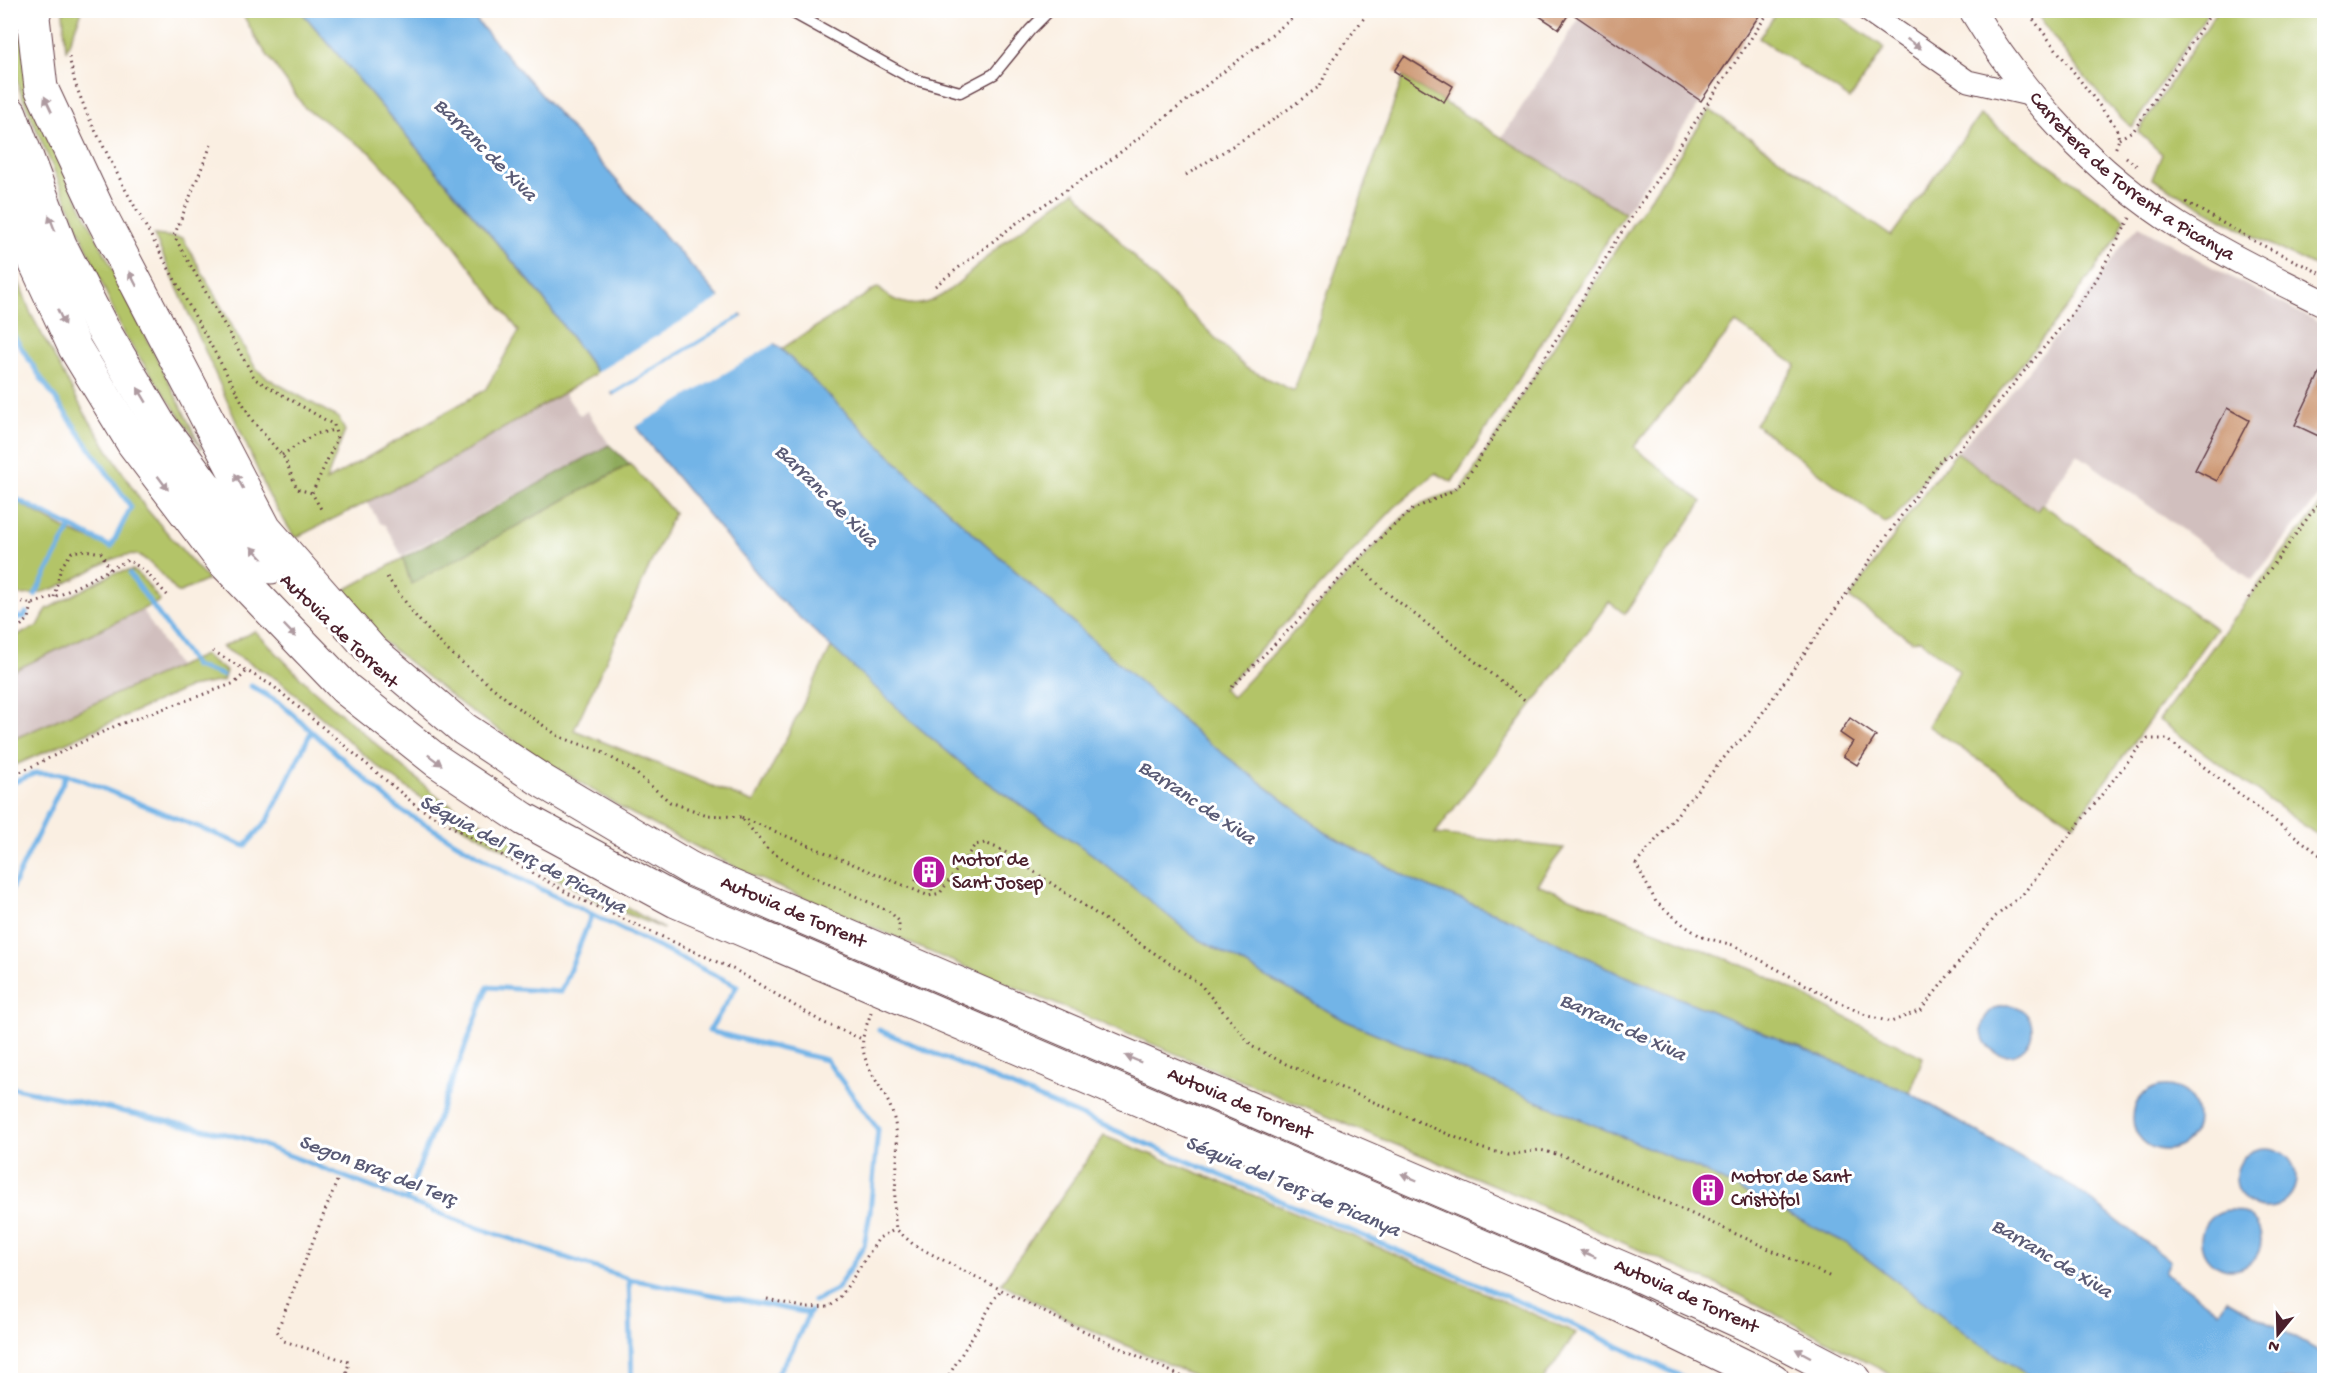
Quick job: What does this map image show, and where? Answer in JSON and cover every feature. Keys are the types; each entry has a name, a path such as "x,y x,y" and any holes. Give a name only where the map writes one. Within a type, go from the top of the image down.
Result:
{"highway":[{"path":"34,10 40,88 98,210 265,529 372,651 465,729 544,782 691,869"},
{"name":"Autovia de Torrent","path":"10,113 60,244 101,326 159,424 249,545 364,662 458,737 536,790 691,869 1638,1275 1761,1331 1855,1380"},
{"path":"10,187 36,264"},
{"path":"10,218 36,264"},
{"name":"Autovia de Torrent","path":"36,264 75,348 133,443 222,560 346,689 437,761 524,819 676,901 1621,1306 1773,1380"}],"street":[{"path":"1866,10 1968,81 2033,96"},
{"name":"Carretera de Torrent a Picanya","path":"1972,10 1992,44 2033,96 2074,142 2111,159 2144,200 2178,225 2253,268 2325,303"}],"lane":[{"path":"788,10 913,79 960,92 994,74 1047,11"}],"path":[{"path":"935,286 1018,222 1104,165 1303,10"},
{"path":"1186,175 1266,125 1320,86 1332,60 1370,10"},
{"path":"1232,687 1384,534 1412,510 1433,498 1452,491 1466,479 1583,298 1615,242 1770,10"},
{"path":"2026,10 2116,127 2119,139 2111,159"},
{"path":"2119,139 2134,130 2213,10"},
{"path":"69,57 75,83 87,114 124,187 252,420 282,455 297,489 312,493 321,509"},
{"path":"2108,142 2111,159"},
{"path":"211,146 174,236 255,379 334,425 337,439 312,493"},
{"path":"2111,159 2142,171"},
{"path":"2144,200 2130,219 2096,280 2071,315 1957,452 1942,458 1749,732 1732,748 1636,864 1656,902 1702,937 1733,945 1830,998 1868,1016 1891,1022 1922,1010 1995,917 2023,894 2148,739 2167,739 2325,858"},
{"path":"2184,201 2256,242 2325,275"},
{"path":"282,455 315,434 335,430"},
{"path":"2249,598 2312,512 2325,500"},
{"path":"54,597 61,567 72,552 85,550 100,553 110,570"},
{"path":"10,599 32,604 54,597 128,560 144,570 169,597"},
{"path":"1356,562 1386,592 1526,701"},
{"path":"387,577 417,618 447,650 515,706 560,737 600,751 632,770 670,802 707,815 741,817 930,897 940,893 975,845 985,843 1002,850 1200,984 1253,1047 1480,1148 1508,1155 1540,1150 1564,1155 1831,1277"},
{"path":"10,630 18,628 29,619 32,604"},
{"path":"213,651 273,686 418,807 573,896 737,971 822,1022 862,1039"},
{"path":"10,777 115,726 235,682 247,671"},
{"path":"741,817 767,848 801,871 890,912 899,921 898,934"},
{"path":"872,1010 862,1039 868,1065 890,1106 899,1148 893,1208 896,1229 914,1245 1050,1315 1190,1380"},
{"path":"337,1181 277,1331 284,1341 349,1362 345,1380"},
{"path":"766,1299 807,1308 830,1307 839,1299 879,1238 896,1229"},
{"path":"946,1380 1001,1289"}],"shaded area":[{"path":"1584,11 1763,11 1625,213 1502,137"},
{"path":"2139,226 2234,279 2324,325 2324,490 2252,580 2077,454 2038,511 1957,452 2003,402 2077,310 2125,241"},
{"path":"564,393 578,413 581,415 587,411 609,444 402,556 385,525 380,523 367,502 443,464"},
{"path":"142,609 179,668 11,740 10,672"}],"green space":[{"path":"2218,10 2324,11 2324,271 2253,236 2152,179 2162,154 2138,132"},
{"path":"10,11 18,11 52,147 202,449 124,335 20,91 11,55"},
{"path":"82,11 66,51 63,12"},
{"path":"241,11 301,11 539,293 597,373 443,464 295,538 269,496 154,235 183,238 256,369 269,379 339,418 345,431 326,481 485,390 519,331 440,227 370,152 305,108 258,42"},
{"path":"1778,11 1831,11 1885,48 1850,99 1759,38"},
{"path":"2035,11 2209,11 2132,128 2093,87"},
{"path":"1403,77 1625,213 1452,482 1436,473 1394,508 1223,689 1232,697 1403,517 1430,500 1460,492 1631,226 1710,110 1891,236 1980,115 2124,218 2119,235 2070,304 1996,396 1936,463 1894,519 1885,523 1755,424 1796,365 1736,323 1634,447 1702,502 1625,614 1609,602 1435,834 1564,848 1537,884 1754,970 1923,1057 1910,1093 1616,972 1512,920 1416,882 1326,833 1200,736 925,490 781,349 878,287 888,296 907,304 921,304 937,298 957,284 1004,242 1075,191 1142,266 1246,368 1294,391"},
{"path":"11,261 31,314 84,412 144,506 208,580 178,593 142,557 126,555 46,591 28,595 11,593 11,498 69,531 111,547 131,507 41,378 11,330"},
{"path":"609,445 630,464 411,584 403,558"},
{"path":"1957,452 2037,511 2042,504 2216,629 2074,824 1928,726 1959,671 1920,640 1912,641 1850,598 1929,486"},
{"path":"630,464 674,513 574,730 754,803 832,646 917,726 967,768 1092,854 1193,936 1346,1021 1692,1166 1846,1243 1981,1345 2036,1380 1901,1380 1740,1295 1503,1189 937,955 753,876 627,811 540,758 465,707 379,638 343,591 403,558 411,583"},
{"path":"2324,501 2324,840 2159,720 2276,561"},
{"path":"133,570 142,577 160,601 11,672 11,638 38,626 47,609 114,573"},
{"path":"255,631 311,688 439,798 664,929 603,904 455,822 378,767 280,681 222,647"},
{"path":"204,655 226,671 223,681 190,687 11,767 11,740"},
{"path":"1104,1136 1341,1232 1576,1333 1543,1380 1204,1380 1075,1323 1001,1283"}],"water":[{"name":"Barranc de Xiva","path":"301,11 468,11 717,295 781,349 925,490 1200,736 1326,833 1416,882 1512,920 1616,972 1910,1093 2076,1189 2170,1261 2165,1272 2219,1312 2227,1299 2324,1354 2324,1380 2036,1380 1981,1345 1846,1243 1692,1166 1346,1021 1193,936 1092,854 967,768 917,726 775,595 645,439 537,290"},
{"path":"2007,1005 2021,1009 2028,1016 2032,1030 2028,1044 2021,1051 2007,1055 1993,1051 1986,1044 1982,1030 1986,1016 1993,1009"},
{"path":"2159,1086 2171,1086 2188,1095 2195,1106 2197,1118 2195,1130 2188,1141 2171,1150 2159,1150 2147,1145 2138,1136 2133,1124 2133,1112 2138,1100 2147,1091"},
{"path":"2260,1148 2272,1148 2283,1153 2291,1161 2296,1178 2294,1190 2283,1203 2272,1208 2260,1208 2249,1203 2241,1195 2236,1184 2236,1172 2241,1161 2249,1153"},
{"path":"2225,1210 2237,1210 2248,1215 2256,1223 2261,1240 2259,1252 2248,1265 2237,1270 2225,1270 2214,1265 2206,1257 2201,1246 2201,1234 2206,1223 2214,1215"}],"pier":[{"path":"723,296 743,313 609,394 594,374"},
{"path":"746,315 777,342 634,428 611,397"}],"building":[{"path":"1530,10 1763,10 1701,101 1570,12 1559,29"},
{"path":"1404,56 1453,86 1444,102 1394,71"},
{"path":"2325,362 2325,439 2295,425"},
{"path":"2227,408 2249,420 2217,481 2195,470"},
{"path":"1850,718 1876,736 1857,765 1843,756 1853,742 1840,733"},
{"name":"Motor de Sant Josep","path":"924,864 942,874 932,890 915,880"},
{"name":"Motor de Sant Cristòfol","path":"1700,1177 1720,1185 1713,1204 1693,1196"}],"waterway":[{"name":"Séquia del Terç de Picanya","path":"10,330 131,507 111,547 10,496"},
{"path":"35,595 71,527"},
{"name":"Séquia del Terç de Picanya","path":"130,574 195,666 222,675"},
{"path":"10,618 24,617 26,613"},
{"name":"Séquia del Terç de Picanya","path":"251,686 280,703 399,809 510,874 737,986 709,1031 826,1060 878,1129 870,1212 864,1246 836,1290 814,1301"},
{"path":"10,784 36,773 67,774 245,846 268,820 311,732"},
{"path":"10,892 67,774"},
{"path":"406,1201 488,987 561,992 592,914"},
{"name":"Séquia del Terç de Picanya","path":"879,1030 1578,1327 1689,1380"},
{"name":"Segon Braç del Terç","path":"10,1087 244,1138 467,1224 629,1279 632,1380"},
{"path":"629,1279 809,1313"},
{"path":"773,1380 792,1350 810,1311"}],"place":[{"name":"Motor de Sant Josep","path":"929,872"},
{"name":"Motor de Sant Cristòfol","path":"1708,1190"}]}
